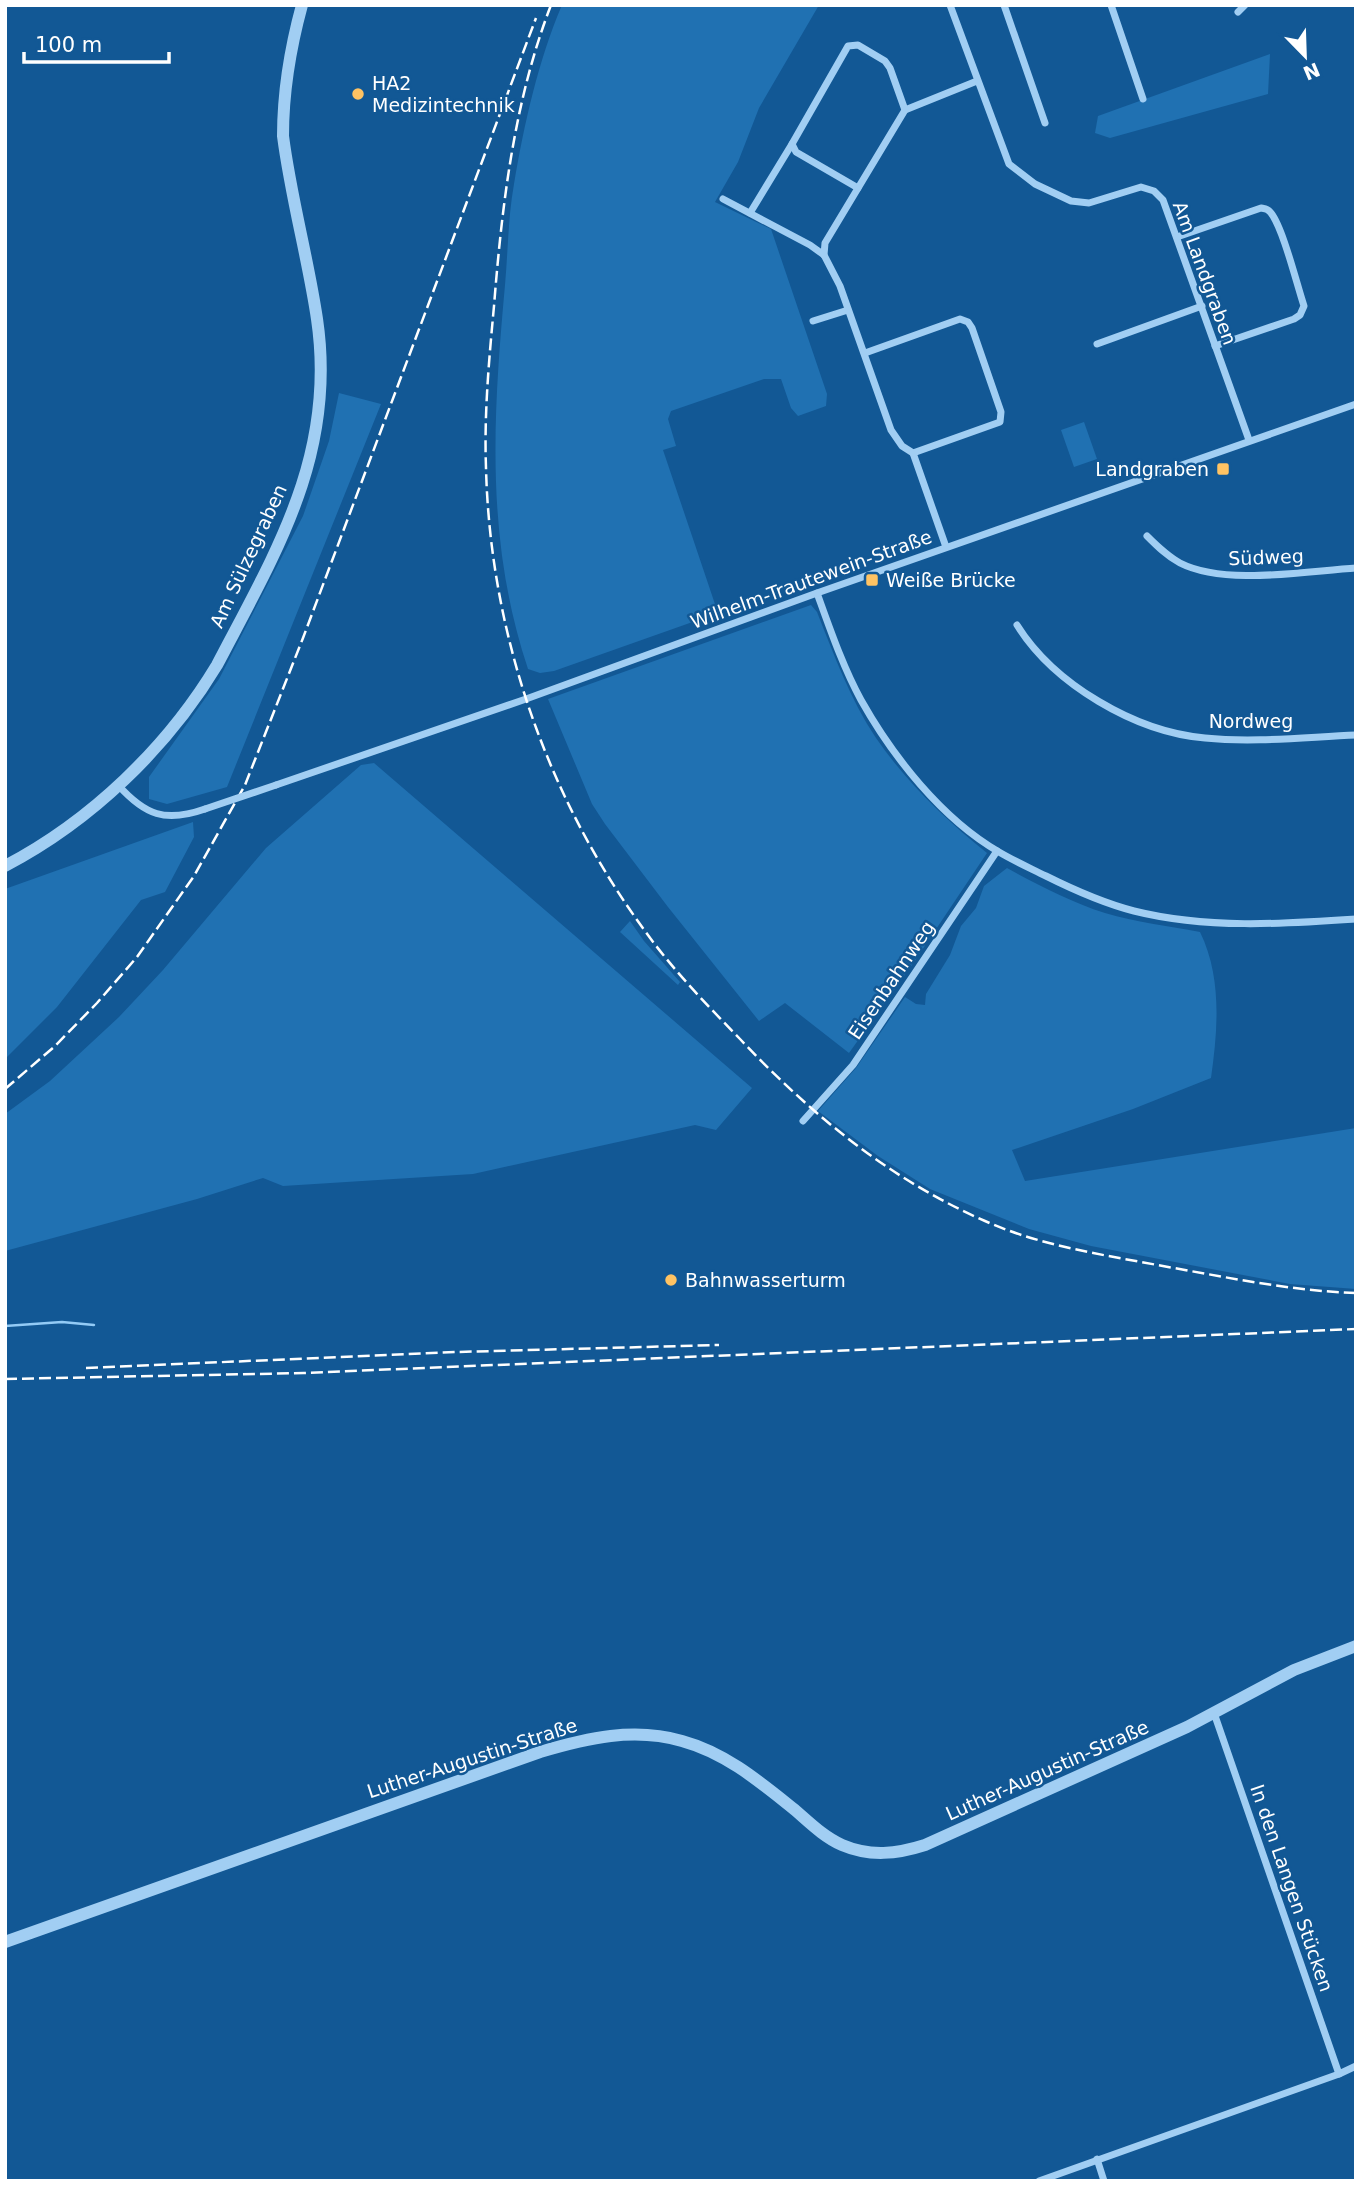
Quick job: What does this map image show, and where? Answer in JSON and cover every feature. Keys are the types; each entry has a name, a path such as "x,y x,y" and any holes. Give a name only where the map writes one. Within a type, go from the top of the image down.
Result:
{"street":[{"name":"Am Sülzegraben","path":"5,866 56,836 118,785 171,728 205,685 286,530 313,453 320,403 320,346 283,136 288,64 302,5"},
{"name":"Am Landgraben","path":"950,5 1009,164 1056,196 1081,204 1133,188 1148,188 1163,200 1248,440"},
{"path":"1004,5 1045,123"},
{"path":"1111,5 1143,99"},
{"path":"1238,12 1245,5"},
{"path":"750,213 848,46 858,46 885,61 905,110"},
{"path":"946,547 913,453 902,446 891,430 840,286 824,255 825,243 905,110 977,81"},
{"path":"792,144 796,152 858,188"},
{"path":"723,199 824,255"},
{"path":"1177,237 1261,208 1272,214 1285,249 1304,306 1300,315 1215,346"},
{"path":"1097,344 1202,306"},
{"path":"813,321 848,310"},
{"path":"865,353 960,319 968,322 972,328 1001,412 1000,422 913,453"},
{"name":"Wilhelm-Trautewein-Straße","path":"118,785 136,805 155,813 184,815 205,809 531,697 946,547 1356,404"},
{"name":"Südweg","path":"1146,536 1181,564 1213,573 1237,575 1356,568"},
{"path":"817,593 849,674 877,727 926,790 953,817 997,851 1073,889 1136,911 1196,921 1241,924 1356,919"},
{"name":"Nordweg","path":"1017,625 1056,672 1119,713 1159,728 1203,738 1356,735"},
{"name":"Eisenbahnweg","path":"803,1121 853,1065 997,851"},
{"name":"Luther-Augustin-Straße","path":"5,1942 540,1752 601,1737 650,1735 697,1746 741,1769 828,1838 857,1850 895,1853 950,1835 1156,1742 1277,1678 1356,1646"},
{"name":"In den Langen Stücken","path":"1214,1713 1339,2074"},
{"path":"1039,2181 1356,2066"},
{"path":"1097,2159 1104,2181"}],"shaded area":[{"path":"562,5 819,5 759,108 738,162 715,202 771,229 827,394 826,406 798,416 791,408 781,379 764,379 671,411 668,419 676,446 663,450 718,613 554,671 540,673 528,669 514,621 505,573 496,478 497,383 512,196 533,93"},
{"path":"1270,54 1268,94 1110,138 1095,133 1098,116"},
{"path":"339,393 381,404 227,787 167,804 149,799 149,777 219,679 303,516 329,441"},
{"path":"1084,422 1097,459 1074,467 1061,430"},
{"path":"811,605 817,612 850,692 876,738 927,800 987,853 849,1053 785,1003 759,1021 605,824 592,804 548,699"},
{"path":"374,763 752,1088 716,1130 695,1125 473,1174 283,1186 263,1178 197,1199 5,1251 5,1114 50,1081 119,1017 163,970 266,848 361,765"},
{"path":"193,822 194,837 165,892 141,900 57,1007 5,1059 5,889"},
{"path":"1007,868 1055,893 1105,913 1200,932 1207,949 1215,985 1216,1022 1211,1078 1133,1109 1012,1150 1025,1181 1356,1128 1356,1289 1290,1284 1091,1246 1029,1229 930,1189 878,1156 818,1111 856,1068 905,997 916,1004 925,1005 926,994 950,955 961,926 976,908 984,886"},
{"path":"630,921 680,982 678,985 620,932"}],"waterway":[{"path":"5,1326 62,1322 94,1325"}],"railway":[{"path":"551,5 538,41 519,116 501,230 486,407 490,530 512,652 530,712 579,826 610,880 645,931 679,973 767,1067 854,1143 916,1186 1007,1230 1075,1249 1262,1283 1356,1293"},
{"path":"5,1089 54,1047 137,957 194,876 245,785 536,18"},
{"path":"5,1379 304,1373 1356,1329"},
{"path":"86,1368 456,1352 719,1345"}],"place":[{"name":"HA2 Medizintechnik","path":"358,94"},
{"name":"Landgraben","path":"1223,469"},
{"name":"Weiße Brücke","path":"872,580"},
{"name":"Bahnwasserturm","path":"671,1280"}]}
